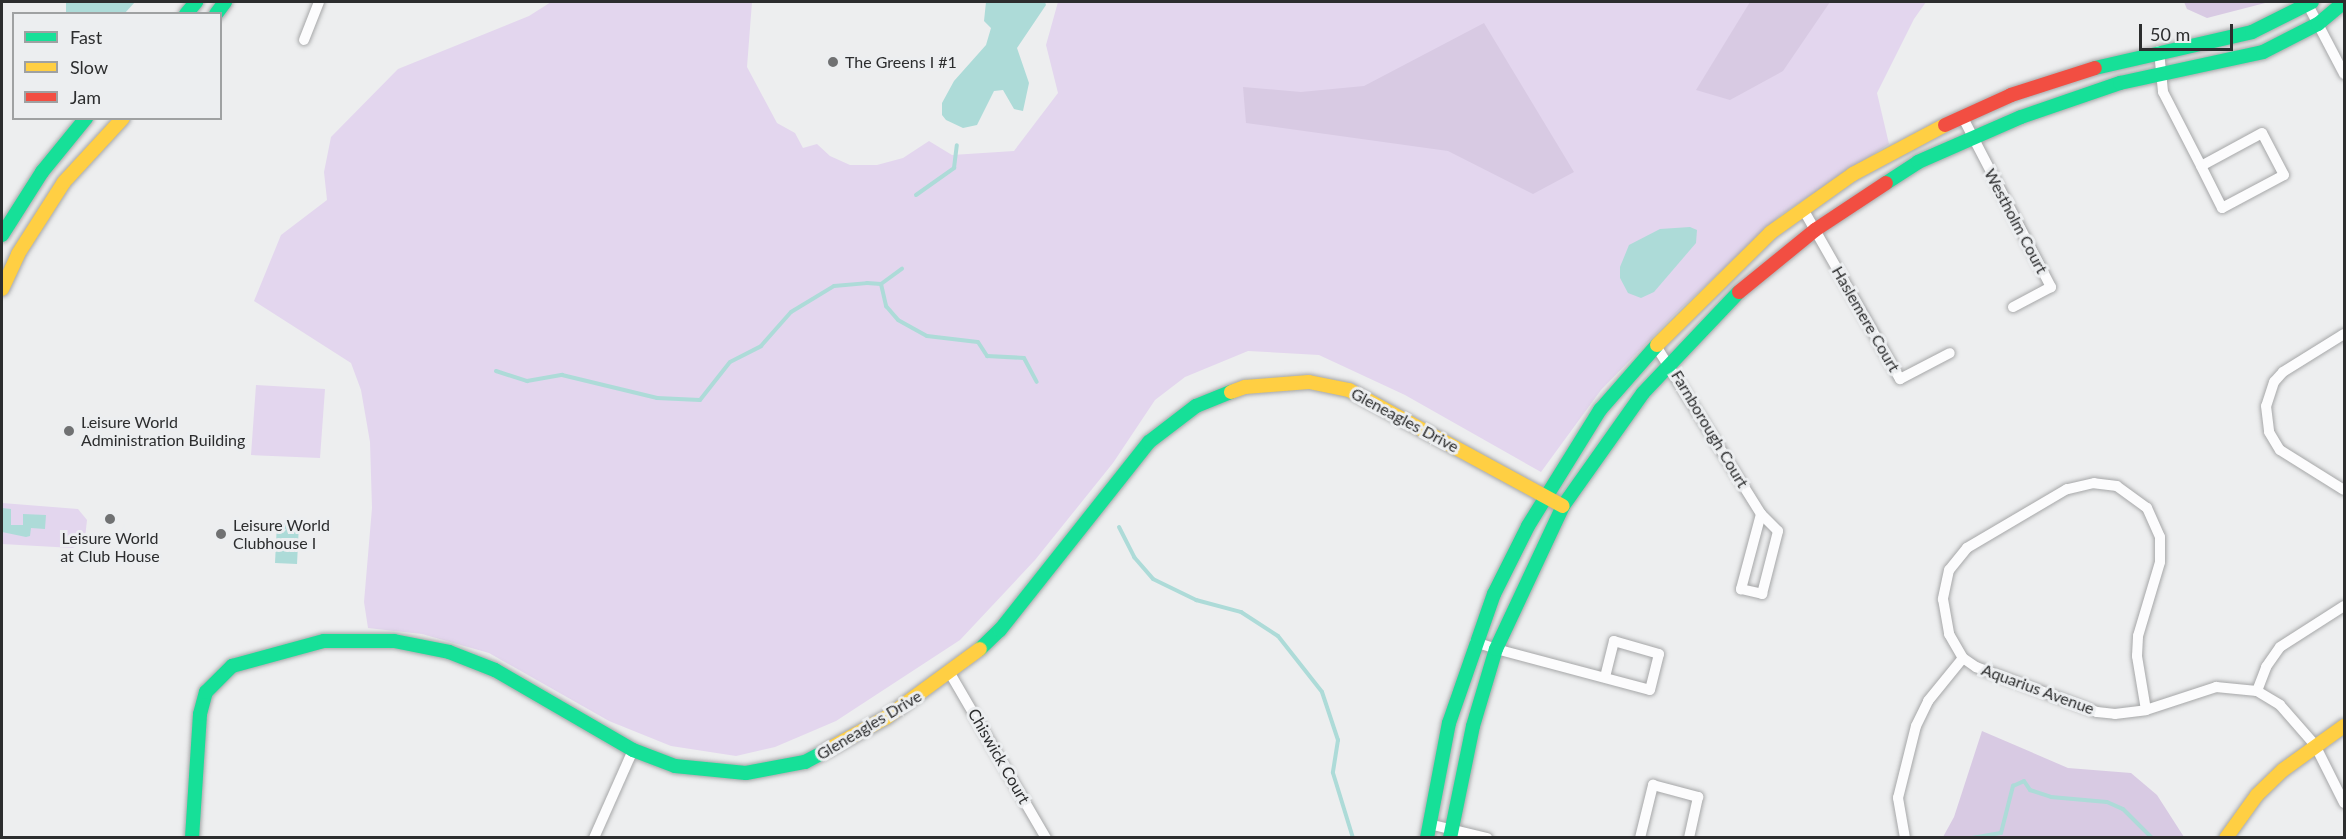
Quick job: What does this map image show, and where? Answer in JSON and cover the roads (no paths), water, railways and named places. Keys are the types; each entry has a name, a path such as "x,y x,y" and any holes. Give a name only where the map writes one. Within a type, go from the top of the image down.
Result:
{"street":[{"path":"304,40 319,2"},
{"path":"1451,833 1473,726 1496,649 1563,507 1616,428 1669,363 1750,282 1815,230 1918,162 1972,137 2070,99 2160,74 2263,52 2318,24 2344,2"},
{"path":"1487,837 1428,831 1449,723 1475,642 1494,594 1544,496 1600,410 1656,346 1734,266 1803,209 1907,142 1962,116 2061,77 2159,51 2252,32 2310,3 2344,75"},
{"path":"2159,51 2163,92 2222,208 2284,175 2262,133 2201,166"},
{"name":"Westholm Court","path":"1962,116 2051,287 2013,307"},
{"path":"2,235 42,171 84,120"},
{"path":"2,289 18,254 64,182 121,120"},
{"name":"Haslemere Court","path":"1803,209 1900,380 1950,353"},
{"path":"2344,334 2283,372 2274,382 2266,406 2269,432 2280,450 2344,490"},
{"name":"Farnborough Court","path":"1656,346 1669,363 1761,514 1778,531 1762,594 1741,589 1761,514"},
{"name":"Gleneagles Drive","path":"192,837 200,714 206,692 218,676 232,666 324,641 394,641 449,652 495,670 633,750 653,759 696,769 746,773 782,769 824,754 951,675 1000,630 1149,442 1173,421 1224,393 1263,383 1298,382 1349,390 1563,507"},
{"name":"Aquarius Avenue","path":"2146,710 2137,656 2139,636 2160,562 2160,537 2147,508 2117,486 2094,483 2067,489 1967,548 1949,570 1943,599 1949,634 1963,658 1992,675 2097,712 2146,710 2216,687 2258,691 2280,705 2315,745 2344,803"},
{"path":"2258,691 2266,667 2280,647 2344,606"},
{"path":"1475,642 1650,690 1659,654 1614,641 1605,677"},
{"path":"1905,837 1898,798 1916,726 1928,700 1963,658"},
{"name":"Chiswick Court","path":"951,675 1046,837"},
{"path":"2226,837 2258,795 2315,745 2344,726"},
{"path":"594,837 633,750"},
{"path":"1640,837 1653,785 1698,797 1689,837"}],"water":[{"path":"66,2 135,2 126,12 66,12"},
{"path":"986,2 1045,2 1046,5 1017,48 1029,83 1023,111 1014,109 1003,90 994,91 977,125 963,128 946,120 942,115 942,103 954,81 986,45 991,28 984,21"},
{"path":"1690,227 1697,230 1696,243 1654,292 1641,298 1628,293 1620,278 1620,267 1629,245 1660,229"},
{"path":"2,508 11,509 11,525 23,525 23,514 46,515 45,529 31,528 30,536 26,537 2,532"},
{"path":"277,523 299,524 297,564 275,563"}],"waterway":[{"path":"916,195 954,168 957,145"},
{"path":"881,284 902,269"},
{"path":"496,371 527,381 562,375 657,398 700,400 730,362 761,346 791,312 834,286 867,283 881,284 886,306 898,320 927,336 978,342 987,356 1024,358 1037,382"},
{"path":"1119,527 1134,557 1153,579 1196,600 1241,612 1278,636 1322,692 1338,740 1333,773 1353,838"},
{"path":"1972,838 2001,833 2013,786 2024,781 2030,790 2051,797 2107,802 2123,809 2152,838"}],"place":[{"name":"The Greens I #1","path":"833,62"},
{"name":"Leisure World Administration Building","path":"69,431"},
{"name":"Leisure World at Club House","path":"110,519"},
{"name":"Leisure World Clubhouse I","path":"221,534"}]}
